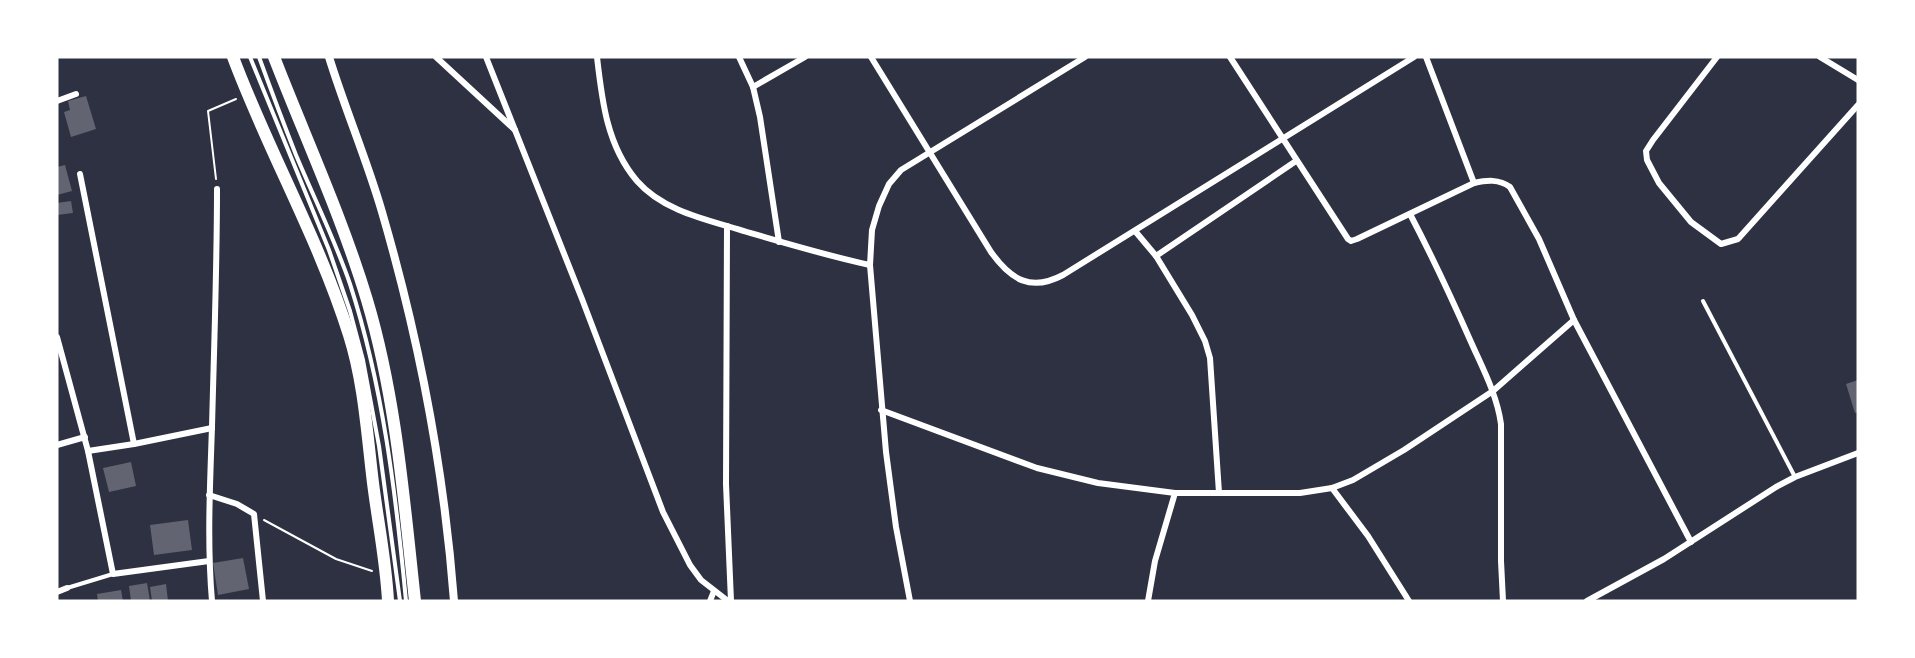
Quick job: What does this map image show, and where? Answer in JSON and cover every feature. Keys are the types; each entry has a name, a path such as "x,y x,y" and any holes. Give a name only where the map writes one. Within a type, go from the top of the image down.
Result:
{"highway":[{"path":"233,57 247,95 336,297 350,337 366,424 387,575 388,601"},
{"path":"274,57 367,299 384,371 398,449 415,601"}],"street":[{"path":"329,57 382,212 411,316 440,471 454,601"},
{"path":"436,57 516,131"},
{"path":"486,57 663,512 690,565 701,580 730,601"},
{"path":"597,57 602,97 613,143 637,180 650,193 686,213 779,242 870,265"},
{"path":"740,57 753,87 764,140 779,242"},
{"path":"753,87 805,57"},
{"path":"872,57 1000,265 1021,280 1032,283 1053,280 1414,57"},
{"path":"910,601 891,492 881,410 870,265 872,230 879,206 889,184 901,170 928,151 1085,57"},
{"path":"1230,57 1344,236 1352,241 1474,183 1494,180 1510,186 1539,239 1574,320 1691,542"},
{"path":"1426,57 1474,183"},
{"path":"1718,57 1646,151 1647,160 1659,183 1691,222 1721,244 1738,239 1858,105"},
{"path":"1820,57 1858,80"},
{"path":"57,101 76,94"},
{"path":"1156,256 1296,161"},
{"path":"80,174 134,444"},
{"path":"212,601 209,561 209,495 217,298 218,189"},
{"path":"1410,214 1440,272 1493,391 1501,424 1503,601"},
{"path":"727,226 726,484 730,601"},
{"path":"1135,231 1156,256 1205,340 1210,358 1218,493"},
{"path":"881,410 1037,468 1098,483 1175,493 1300,493 1332,488 1353,480 1404,450 1493,391 1574,320"},
{"path":"57,337 85,437 112,574 209,561"},
{"path":"88,451 212,428"},
{"path":"57,445 85,437"},
{"path":"1587,601 1643,572 1755,499 1795,477 1858,453"},
{"path":"1332,488 1368,536 1409,601"},
{"path":"1148,601 1155,561 1175,493"},
{"path":"209,495 237,504 254,514 263,601"},
{"path":"57,592 67,588"},
{"path":"710,601 714,591"}],"lane":[{"path":"250,57 329,250 355,327 379,446 400,601"},
{"path":"259,57 296,154 336,247 360,316 369,351 388,454 406,601"},
{"path":"1703,301 1795,477"},
{"path":"67,588 112,574"}],"path":[{"path":"218,189 207,111 247,95"},
{"path":"254,514 336,559 387,575"}],"building":[{"path":"86,96 96,129 71,137 64,112 70,110 68,101"},
{"path":"65,165 72,191 57,195 57,167"},
{"path":"71,201 73,213 57,215 57,203"},
{"path":"1858,380 1858,412 1855,413 1846,384"},
{"path":"131,462 136,486 109,492 103,468"},
{"path":"188,520 192,550 154,555 150,525"},
{"path":"243,558 249,589 218,595 213,563"},
{"path":"147,583 150,601 131,601 129,586"},
{"path":"166,584 168,601 152,601 150,587"},
{"path":"121,590 123,601 98,601 97,594"}]}
